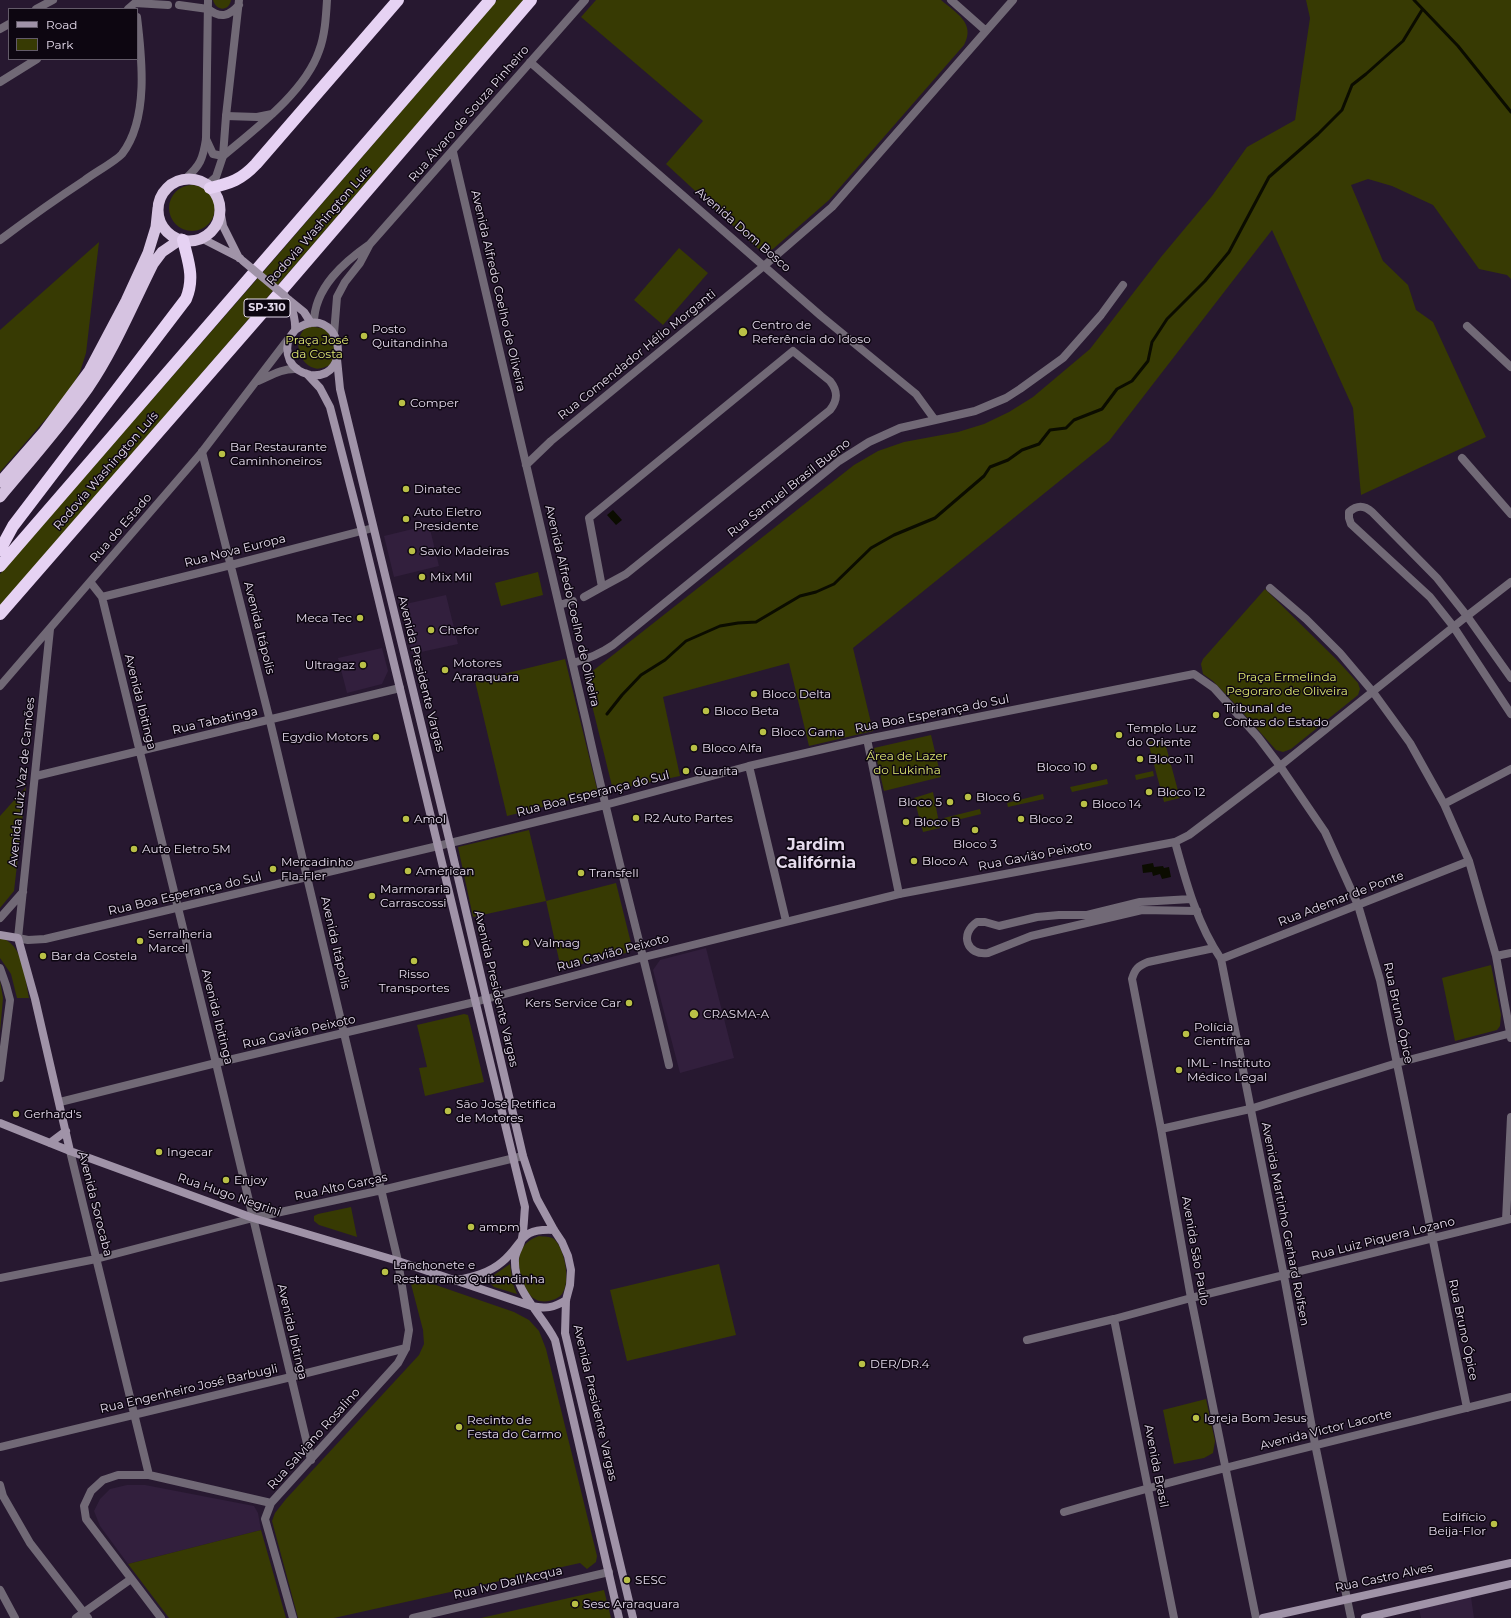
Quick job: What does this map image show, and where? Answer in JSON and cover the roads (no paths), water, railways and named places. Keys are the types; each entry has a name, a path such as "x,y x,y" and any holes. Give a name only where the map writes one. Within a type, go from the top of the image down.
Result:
{"highway":[{"path":"209,186 236,181 245,176 398,0"},
{"name":"Rodovia Washington Luís","path":"0,566 490,0"},
{"name":"Rodovia Washington Luís","path":"0,614 264,311 531,0"},
{"path":"0,482 42,433 89,370 126,301 148,253 156,227 158,208 166,189 175,182 185,179 193,179 209,186 217,197 220,209 219,216 213,229 201,238 182,240 172,235 164,228 158,208"},
{"path":"0,496 67,416 88,387 107,357 153,264 162,252 182,240"},
{"path":"0,550 13,526 186,299 192,281 182,240"}],"main road":[{"path":"220,209 223,226 241,259"},
{"path":"201,238 241,259 304,312 313,323"},
{"path":"287,298 293,310 295,330"},
{"path":"313,323 322,324 329,328 338,342 339,351 337,359 329,369 319,374 306,374 297,369 291,363 287,346 295,330 302,325 313,323"},
{"name":"Avenida Presidente Vargas","path":"337,359 340,389 524,1156 537,1199 562,1242 569,1263 570,1285 566,1300 565,1333 633,1618"},
{"name":"Avenida Presidente Vargas","path":"306,374 320,388 330,407 362,531 525,1207 522,1239 515,1256 517,1274 525,1296 531,1306 541,1316 555,1340 619,1618"},
{"name":"Rua Boa Esperança do Sul","path":"0,935 18,938"},
{"name":"Avenida Sorocaba","path":"18,938 35,999 60,1102 70,1151"},
{"name":"Rua Hugo Negrini","path":"0,1123 70,1151 253,1218 398,1261 531,1306"},
{"path":"50,1143 66,1131"},
{"path":"454,1281 480,1275 491,1269 510,1254 528,1232 541,1229 554,1230"},
{"path":"531,1306 549,1308 566,1300"},
{"name":"Rua Castro Alves","path":"1263,1618 1511,1563"},
{"path":"1364,1618 1511,1584"}],"street":[{"path":"38,8 53,0"},
{"path":"223,156 273,113 308,74 315,62 325,29 327,0"},
{"name":"Rua Álvaro de Souza Pinheiro","path":"313,323 317,301 329,282 350,258 370,244 453,152 585,0"},
{"path":"951,0 986,31"},
{"name":"Rua Comendador Hélio Morganti","path":"526,465 551,440 765,265 832,207 1013,0"},
{"path":"209,186 216,178 223,156 239,2"},
{"path":"208,4 214,13 226,14 232,12 239,2"},
{"path":"136,4 168,5"},
{"path":"179,5 208,4"},
{"path":"185,179 197,169 201,160 206,139 208,4"},
{"path":"0,240 58,198 122,155 135,131 142,92 142,52 138,24"},
{"path":"0,82 35,60"},
{"name":"Avenida Dom Bosco","path":"530,62 765,265 821,316 916,394 935,420"},
{"path":"226,116 257,117 273,113"},
{"path":"206,139 212,154 223,156"},
{"name":"Avenida Alfredo Coelho de Oliveira","path":"453,152 605,805 644,957 669,1066"},
{"name":"Rua Álvaro de Souza Pinheiro","path":"334,334 337,297 345,282 360,263 370,244"},
{"name":"Rua Samuel Brasil Bueno","path":"573,663 594,656 613,645 840,461 869,442 900,428 974,411 1006,398 1020,389 1063,358 1101,315 1123,285"},
{"path":"1467,326 1511,367"},
{"name":"Rua do Estado","path":"0,686 91,583 202,452 290,338"},
{"path":"584,597 626,574 830,410 836,399 836,392 830,381 793,351 589,518 602,587"},
{"name":"Rua do Estado","path":"257,382 289,368 297,369"},
{"name":"Avenida Itápolis","path":"202,452 270,721 308,877 343,1034 382,1190 398,1261 409,1322 409,1339 406,1348"},
{"path":"1462,458 1511,514"},
{"path":"1511,678 1467,616 1437,578 1367,507 1357,507 1349,512 1351,524 1430,597 1453,626 1511,714"},
{"name":"Rua Nova Europa","path":"102,597 373,528"},
{"name":"Rua Gavião Peixoto","path":"60,1102 216,1063 487,1000 644,957 899,894 1175,842 1189,835 1280,766 1453,626 1511,582"},
{"name":"Avenida Ibitinga","path":"91,583 102,597 311,1460"},
{"path":"1161,1129 1250,1109 1397,1063 1511,1035 1496,956 1469,861 1444,804 1410,744 1373,692 1306,619 1270,588"},
{"path":"559,605 573,601"},
{"name":"Avenida Luiz Vaz de Camões","path":"18,938 36,776 50,629"},
{"name":"Rua Boa Esperança do Sul","path":"18,938 28,940 45,939 178,908 605,805 749,766 867,738 1194,674"},
{"name":"Rua Bruno Ópice","path":"1194,674 1214,688 1258,737 1280,766 1325,832 1358,905 1380,980 1467,1408"},
{"name":"Rua Tabatinga","path":"36,776 140,750 270,721 400,688"},
{"path":"867,738 899,894"},
{"path":"749,766 786,921"},
{"path":"1444,804 1511,769"},
{"name":"Avenida Martinho Gerhard Rolfsen","path":"1175,842 1191,899 1214,948 1221,958 1284,1276 1315,1444 1351,1618"},
{"name":"Rua Ademar de Ponte","path":"1221,958 1469,861"},
{"path":"0,918 23,892"},
{"path":"1191,899 1140,902 1088,918 1031,936 988,953 981,954 975,952 968,944 967,934 969,929 976,922 985,922 999,926 1037,917 1059,914 1088,918 1142,910 1197,912"},
{"path":"1140,902 1142,910"},
{"name":"Avenida São Paulo","path":"1214,948 1139,965 1134,970 1132,979 1161,1129 1191,1298 1256,1618"},
{"path":"1496,956 1511,953"},
{"path":"0,968 10,1000 0,1078"},
{"path":"1508,1219 1511,1117"},
{"name":"Avenida Sorocaba","path":"70,1151 148,1475"},
{"name":"Rua Alto Garças","path":"0,1278 96,1259 253,1218 382,1190 524,1156"},
{"name":"Rua Luiz Piquera Lozano","path":"1027,1340 1508,1219"},
{"name":"Avenida Brasil","path":"1114,1319 1174,1618"},
{"name":"Rua Engenheiro José Barbugli","path":"0,1447 406,1348"},
{"name":"Rua Salviano Rosalino","path":"161,1618 86,1519 84,1506 91,1491 103,1480 118,1475 148,1475 271,1503 398,1363 406,1348"},
{"name":"Avenida Victor Lacorte","path":"1064,1512 1315,1444 1511,1397"},
{"path":"0,1485 3,1496 30,1542 86,1615"},
{"path":"271,1503 266,1519 293,1618"},
{"name":"Rua Ivo Dall'Acqua","path":"413,1618 609,1572"},
{"path":"76,1618 86,1615 131,1579"},
{"path":"0,1590 15,1618"}],"waterway":[{"path":"1414,0 1458,46 1511,112"},
{"path":"607,714 641,675 665,660 686,641 720,626 756,622 800,596 816,592 834,584 871,548 894,535 935,518 984,476 990,467 1008,460 1022,450 1039,444 1050,430 1066,428 1074,420 1102,409 1117,389 1132,381 1148,361 1152,342 1167,319 1205,281 1229,252 1269,177 1318,134 1342,110 1352,85 1403,41 1422,10"}],"place":[{"name":"Centro de Referência do Idoso","path":"743,332"},
{"name":"Posto Quitandinha","path":"364,336"},
{"name":"Comper","path":"402,403"},
{"name":"Bar Restaurante Caminhoneiros","path":"222,454"},
{"name":"Dinatec","path":"406,489"},
{"name":"Auto Eletro Presidente","path":"406,519"},
{"name":"Savio Madeiras","path":"412,551"},
{"name":"Mix Mil","path":"422,577"},
{"name":"Meca Tec","path":"360,618"},
{"name":"Chefor","path":"431,630"},
{"name":"Ultragaz","path":"363,665"},
{"name":"Motores Araraquara","path":"445,670"},
{"name":"Bloco Delta","path":"754,694"},
{"name":"Bloco Beta","path":"706,711"},
{"name":"Tribunal de Contas do Estado","path":"1216,715"},
{"name":"Bloco Gama","path":"763,732"},
{"name":"Templo Luz do Oriente","path":"1119,735"},
{"name":"Egydio Motors","path":"376,737"},
{"name":"Bloco Alfa","path":"694,748"},
{"name":"Bloco 11","path":"1140,759"},
{"name":"Bloco 10","path":"1094,767"},
{"name":"Guarita","path":"686,771"},
{"name":"Bloco 12","path":"1149,792"},
{"name":"Bloco 6","path":"968,797"},
{"name":"Bloco 5","path":"950,802"},
{"name":"Bloco 14","path":"1084,804"},
{"name":"R2 Auto Partes","path":"636,818"},
{"name":"Amol","path":"406,819"},
{"name":"Bloco 2","path":"1021,819"},
{"name":"Bloco B","path":"906,822"},
{"name":"Bloco 3","path":"975,830"},
{"name":"Auto Eletro 5M","path":"134,849"},
{"name":"Bloco A","path":"914,861"},
{"name":"Mercadinho Fla-Fler","path":"273,869"},
{"name":"American","path":"408,871"},
{"name":"Transfell","path":"581,873"},
{"name":"Marmoraria Carrascossi","path":"372,896"},
{"name":"Serralheria Marcel","path":"140,941"},
{"name":"Valmag","path":"526,943"},
{"name":"Bar da Costela","path":"43,956"},
{"name":"Risso Transportes","path":"414,961"},
{"name":"Kers Service Car","path":"629,1003"},
{"name":"CRASMA-A","path":"694,1014"},
{"name":"Polícia Científica","path":"1186,1034"},
{"name":"IML - Instituto Médico Legal","path":"1179,1070"},
{"name":"São José Retifica de Motores","path":"448,1111"},
{"name":"Gerhard's","path":"16,1114"},
{"name":"Ingecar","path":"159,1152"},
{"name":"Enjoy","path":"226,1180"},
{"name":"ampm","path":"471,1227"},
{"name":"Lanchonete e Restaurante Quitandinha","path":"385,1272"},
{"name":"DER/DR.4","path":"862,1364"},
{"name":"Igreja Bom Jesus","path":"1196,1418"},
{"name":"Recinto de Festa do Carmo","path":"459,1427"},
{"name":"Edifício Beija-Flor","path":"1494,1524"},
{"name":"SESC","path":"627,1580"},
{"name":"Sesc Araraquara","path":"575,1604"}],"district":[{"name":"Jardim Califórnia","path":"816,854"}],"park label":[{"name":"Praça José da Costa","path":"317,347"},
{"name":"Praça Ermelinda Pegoraro de Oliveira","path":"1287,684"},
{"name":"Área de Lazer do Lukinha","path":"907,763"}]}
